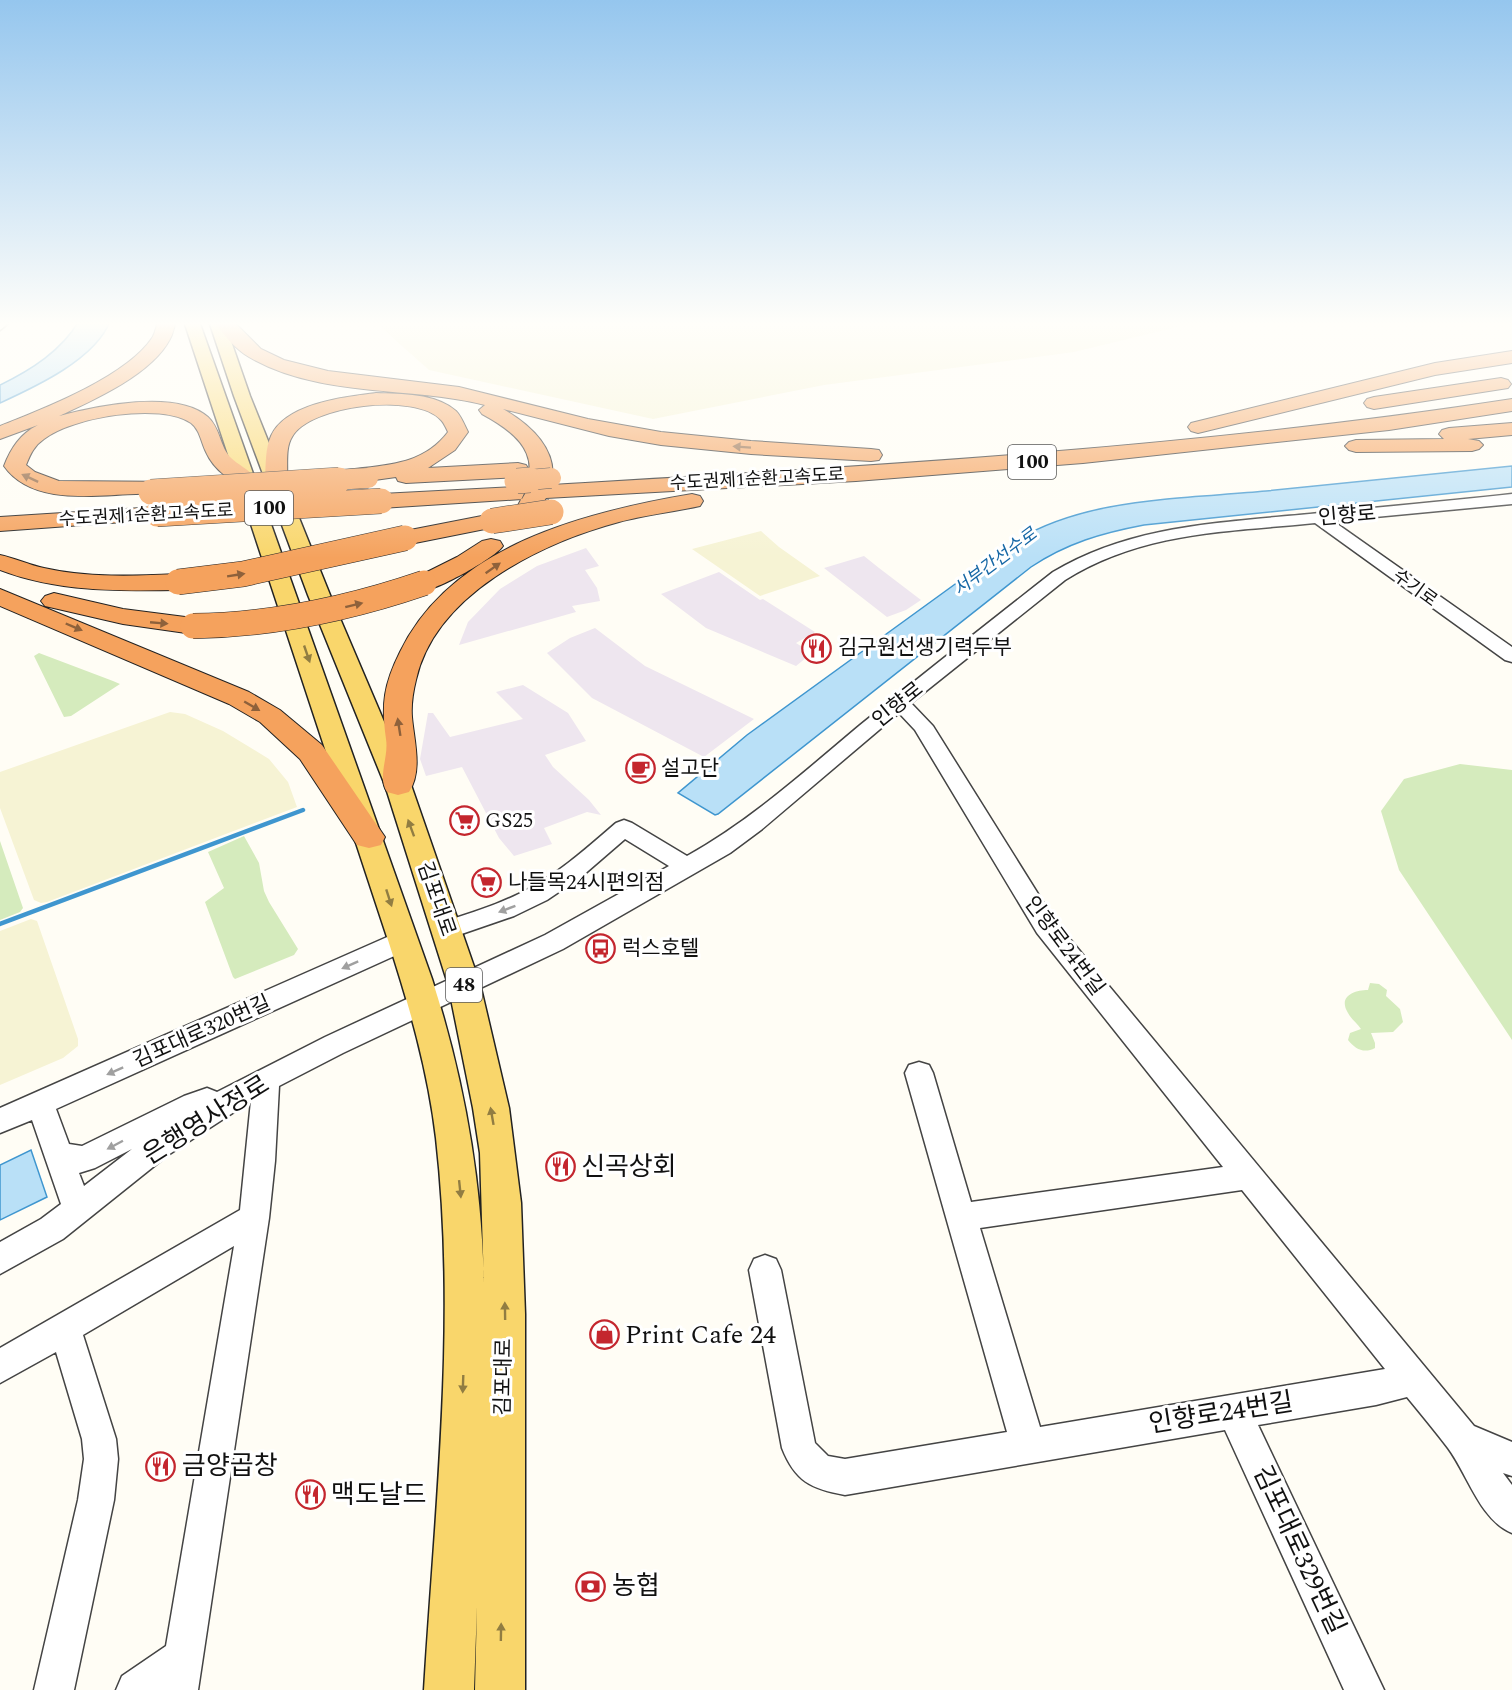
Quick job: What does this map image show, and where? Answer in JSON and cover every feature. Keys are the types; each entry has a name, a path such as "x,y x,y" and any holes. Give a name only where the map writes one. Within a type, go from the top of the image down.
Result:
{"highway":[{"path":"0,440 73,400"},
{"path":"290,480 282,435 300,418 321,409 365,400"},
{"path":"244,478 220,459 202,420 191,414 165,408 128,408 73,418 30,440 19,450 15,466 22,475 49,485 95,489 153,499 183,489 290,480 372,486 440,454 454,440 458,432 457,423 448,413 437,408 396,400"},
{"path":"0,586 105,614 146,622 193,626 250,624 310,615 359,604 424,583 466,562 504,535 530,505 541,486 541,458 534,443 524,431 506,418 463,400"},
{"path":"488,400 605,429 656,438 732,447 905,458"},
{"path":"0,562 31,573 73,580 118,584 178,582 243,574 492,521 553,484 638,501 877,487 1006,475 1090,464 1169,442 1367,400"},
{"name":"수도권제1순환고속도로","path":"0,508 372,486 516,482 553,484 957,468 1169,442 1466,400"},
{"name":"수도권제1순환고속도로","path":"553,484 830,462 1169,442 1411,421 1512,405"},
{"path":"0,433 56,409"},
{"path":"1169,442 1478,422 1512,431"},
{"path":"1169,442 1512,431"},
{"path":"655,465 830,462"},
{"path":"398,785 402,745 397,713 405,670 421,637 434,619 457,595 476,579 519,551 586,524 664,504 744,493"},
{"name":"수도권제1순환고속도로","path":"0,524 153,499"},
{"path":"0,597 229,693 270,716 311,752 369,837"}],"main road":[{"name":"김포대로","path":"218,400 284,584 425,1003 444,1079 461,1195 465,1275 463,1380 449,1690"},
{"name":"김포대로","path":"244,400 290,480 319,595 398,785 464,984 491,1108 502,1203 505,1314 500,1690"}],"street":[{"name":"인향로","path":"425,1003 570,933 722,847 753,825 899,703 1059,576 1074,565 1098,553 1146,539 1318,518 1512,499"},
{"name":"수기로","path":"1318,518 1512,656"},
{"name":"인향로24번길","path":"899,703 923,726 1016,882 1046,927 1462,1438 1492,1488 1512,1515"},
{"path":"447,930 516,905 540,893 567,875 624,828 686,866"},
{"name":"김포대로320번길","path":"0,1121 404,941"},
{"name":"은행영사정로","path":"0,1259 52,1229 158,1146 226,1101 334,1045 425,1003"},
{"path":"919,1073 1028,1446"},
{"path":"136,1690 181,1674 254,1218 261,1161 266,1081"},
{"path":"57,1152 76,1160 85,1159 194,1104 214,1099 226,1101"},
{"path":"40,1104 78,1209"},
{"path":"961,1217 1250,1176"},
{"path":"0,1366 254,1218"},
{"name":"인향로24번길","path":"765,1270 799,1448 807,1464 823,1474 845,1477 1233,1410 1376,1388 1413,1379"},
{"path":"54,1690 96,1500 101,1459 99,1439 65,1329"},
{"name":"김포대로329번길","path":"1233,1410 1364,1690"},
{"path":"1462,1438 1512,1459"}],"shaded area":[{"path":"566,400 749,400 653,419"},
{"path":"761,531 779,547 820,576 760,596 692,549"},
{"path":"586,548 599,566 585,570 597,588 600,601 572,606 576,612 459,645 468,622 500,589 537,566"},
{"path":"864,556 921,600 906,610 887,617 824,568"},
{"path":"719,572 760,600 763,599 815,632 796,643 812,653 796,666 706,628 661,594"},
{"path":"595,628 645,666 754,719 704,757 592,698 547,653 570,638"},
{"path":"523,685 568,713 586,741 545,755 553,767 589,800 601,815 587,812 544,828 552,844 514,856 499,838 462,767 426,776 420,759 428,713 433,713 450,737 523,719 496,692"},
{"path":"170,712 185,714 223,731 269,759 288,782 297,807 47,902 41,903 34,900 0,808 0,772"},
{"path":"31,919 37,921 78,1039 78,1046 63,1058 0,1085 0,931"}],"green space":[{"path":"39,653 120,684 71,716 64,717 34,656"},
{"path":"1460,764 1512,770 1512,1040 1399,870 1381,811 1404,779"},
{"path":"244,836 259,863 264,891 269,902 298,949 294,955 235,979 205,902 224,888 208,852"},
{"path":"0,841 23,908 20,912 0,920"},
{"path":"1370,983 1379,984 1387,990 1386,996 1400,1009 1403,1022 1393,1032 1371,1033 1375,1048 1363,1050 1348,1040 1350,1033 1361,1029 1349,1015 1345,1003 1352,993 1368,990"}],"water":[{"name":"서부간선수로","path":"1512,466 1512,487 1144,525 1099,535 1072,545 1031,567 718,814 715,815 678,793 747,735 1009,545 1037,529 1068,517 1133,503"},
{"path":"31,1150 47,1197 0,1220 0,1165"}],"waterway":[{"path":"0,924 303,810"}],"place":[{"name":"김구원선생기력두부","path":"817,648"},
{"name":"설고단","path":"640,769"},
{"name":"GS25","path":"464,821"},
{"name":"나들목24시편의점","path":"487,883"},
{"name":"럭스호텔","path":"601,949"},
{"name":"신곡상회","path":"560,1167"},
{"name":"Print Cafe 24","path":"604,1335"},
{"name":"금양곱창","path":"161,1466"},
{"name":"맥도날드","path":"310,1495"},
{"name":"농협","path":"591,1586"}]}
